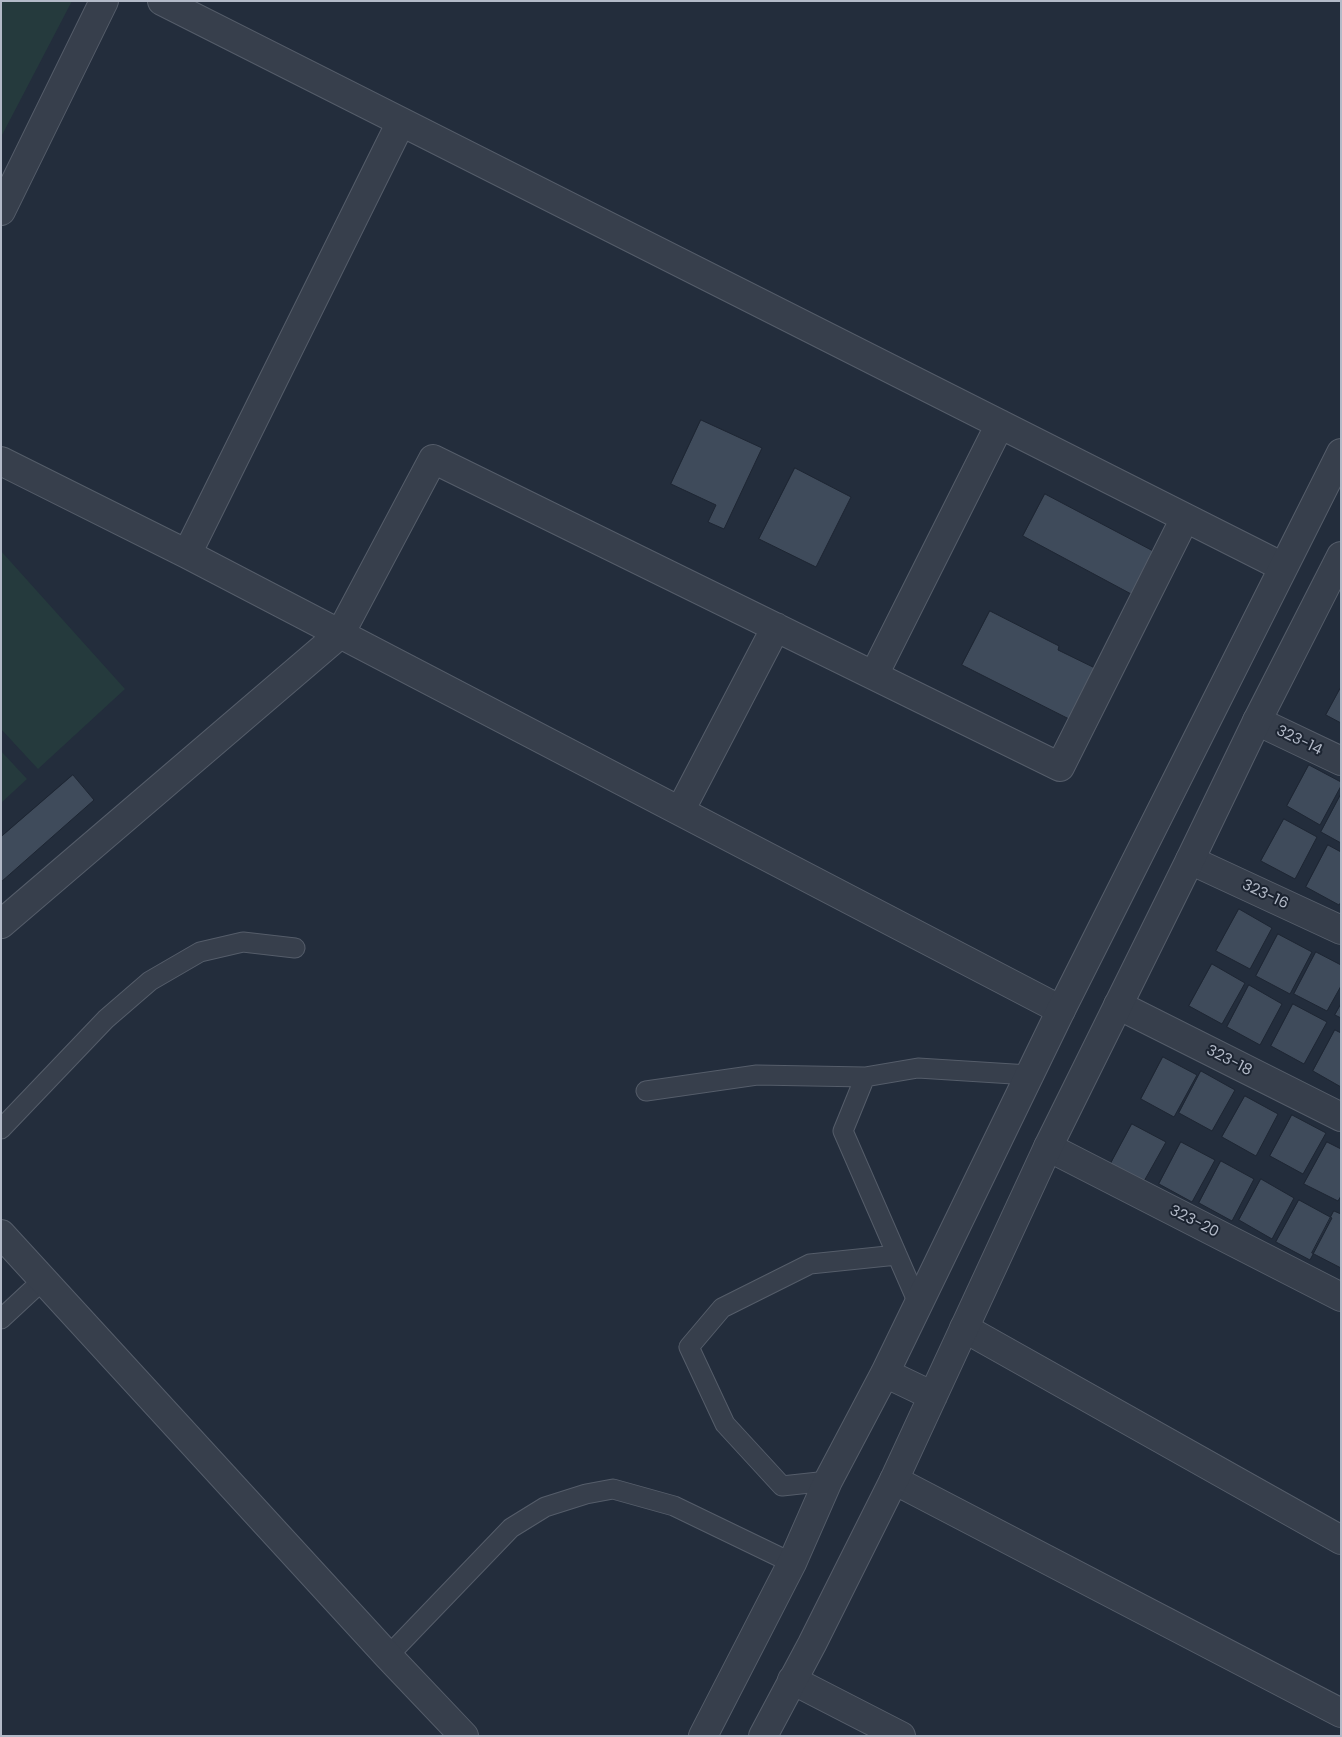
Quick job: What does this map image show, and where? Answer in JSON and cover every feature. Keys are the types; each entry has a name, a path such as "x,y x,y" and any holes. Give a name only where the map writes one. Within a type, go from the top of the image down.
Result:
{"street":[{"path":"1,211 104,1"},
{"path":"162,1 1283,567"},
{"path":"187,554 402,122"},
{"path":"874,675 1000,424"},
{"path":"703,1736 792,1563 828,1481 884,1372 1061,1010 1341,453"},
{"path":"1,924 340,634 433,459 1060,767 1185,518"},
{"path":"1,461 187,554 1061,1010"},
{"path":"763,1736 812,1644 894,1480 1048,1147 1257,721 1333,590 1341,556"},
{"path":"680,811 776,627"},
{"name":"323-14","path":"1257,721 1341,761"},
{"name":"323-16","path":"1190,860 1341,930"},
{"name":"323-18","path":"1118,1004 1341,1117"},
{"name":"323-20","path":"1048,1147 1341,1297"},
{"path":"1,1234 388,1656 464,1736"},
{"path":"964,1328 1341,1540"},
{"path":"884,1372 933,1396"},
{"path":"894,1480 1341,1712"},
{"path":"792,1680 901,1736"}],"lane":[{"path":"1,1129 106,1019 150,981 200,952 243,942 295,948"},
{"path":"646,1091 757,1076 865,1077 918,1068 1029,1075"},
{"path":"865,1077 843,1131 918,1303"},
{"path":"828,1481 782,1486 725,1424 688,1347 722,1308 810,1264 897,1255"},
{"path":"1,1319 43,1280"},
{"path":"388,1656 511,1528 545,1507 586,1494 613,1489 674,1506 792,1563"}],"green space":[{"path":"1,1 72,1 1,137"},
{"path":"1,551 125,689 38,769 1,729"},
{"path":"1,751 27,779 1,803"}],"building":[{"path":"701,420 762,448 724,529 708,522 716,505 671,484"},
{"path":"795,468 851,497 816,567 759,539"},
{"path":"1045,494 1155,552 1133,595 1023,536"},
{"path":"990,611 1059,646 1058,650 1099,670 1073,721 962,665"},
{"path":"1341,687 1341,723 1326,715"},
{"path":"1309,765 1341,782 1341,786 1320,825 1287,806"},
{"path":"73,775 94,800 1,882 1,837"},
{"path":"1341,794 1341,843 1321,832"},
{"path":"1284,819 1317,837 1295,879 1261,861"},
{"path":"1328,845 1341,852 1341,902 1339,905 1306,887"},
{"path":"1239,909 1272,928 1250,969 1216,951"},
{"path":"1278,934 1312,952 1290,994 1256,976"},
{"path":"1316,952 1341,965 1341,986 1327,1011 1294,994"},
{"path":"1212,964 1245,983 1222,1024 1189,1006"},
{"path":"1249,985 1282,1004 1260,1045 1227,1027"},
{"path":"1293,1004 1327,1022 1304,1064 1271,1046"},
{"path":"1341,1004 1341,1018 1335,1015"},
{"path":"1335,1030 1341,1033 1341,1087 1313,1071"},
{"path":"1163,1057 1197,1075 1174,1117 1141,1099"},
{"path":"1201,1071 1235,1090 1212,1131 1179,1113"},
{"path":"1245,1096 1278,1114 1256,1156 1222,1137"},
{"path":"1292,1115 1326,1133 1303,1174 1270,1156"},
{"path":"1132,1124 1166,1142 1143,1183 1110,1165"},
{"path":"1181,1142 1215,1160 1192,1202 1159,1184"},
{"path":"1327,1142 1341,1149 1341,1196 1338,1201 1304,1184"},
{"path":"1221,1161 1254,1179 1232,1221 1199,1203"},
{"path":"1261,1179 1294,1198 1272,1239 1239,1220"},
{"path":"1299,1200 1332,1218 1310,1260 1276,1242"},
{"path":"1334,1211 1341,1214 1341,1268 1312,1253"}]}
